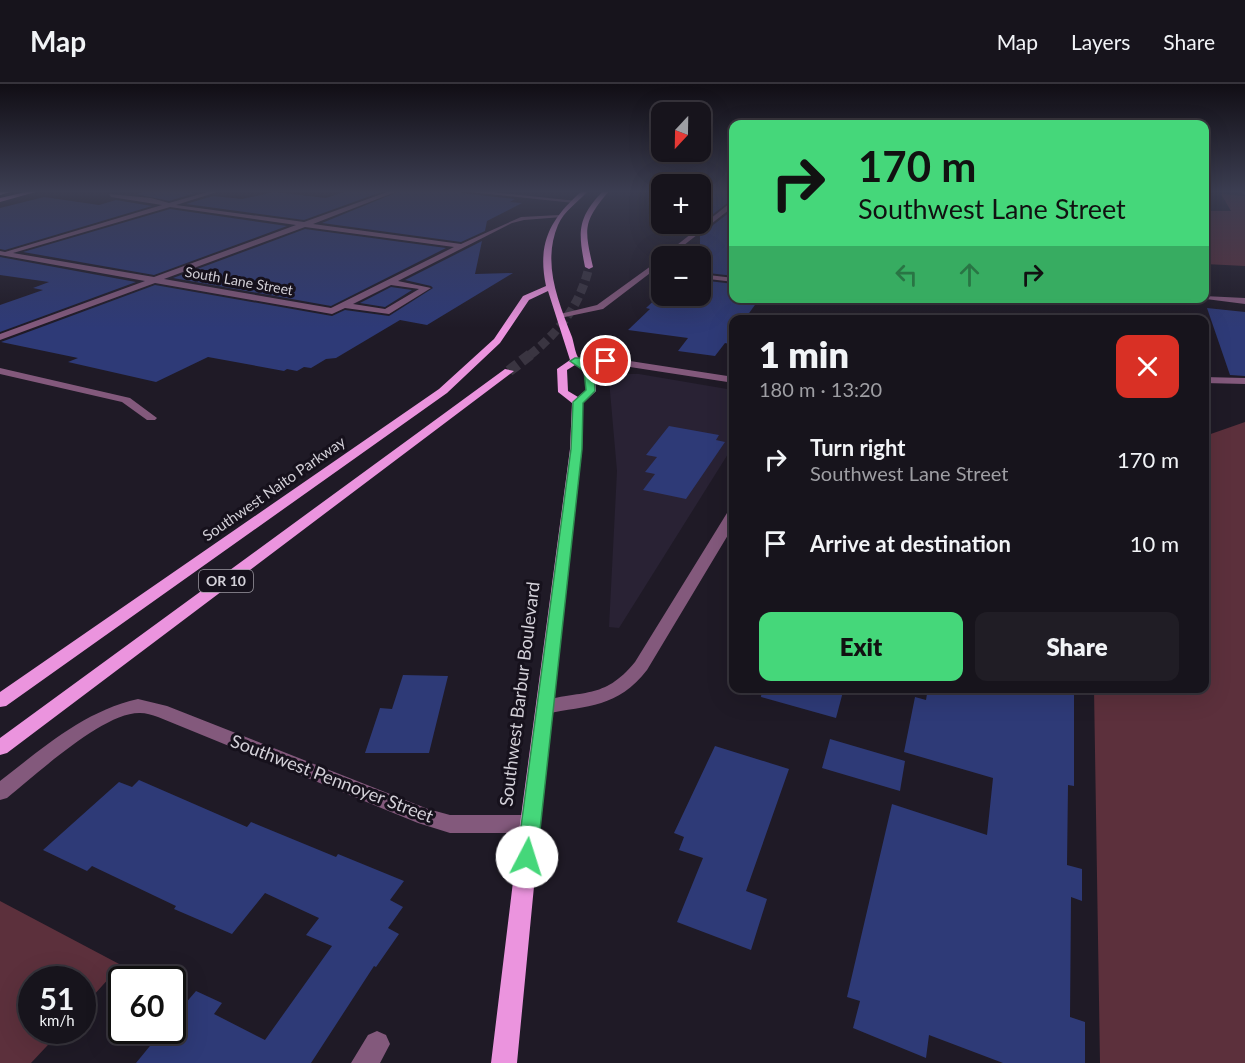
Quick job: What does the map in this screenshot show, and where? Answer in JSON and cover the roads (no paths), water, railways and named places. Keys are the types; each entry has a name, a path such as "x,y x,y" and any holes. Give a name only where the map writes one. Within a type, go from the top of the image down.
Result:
{"main road":[{"name":"Southwest Barbur Boulevard","path":"504,1063 530,824 576,449 578,402 591,391 589,369 575,361 550,287 548,268 551,237"},
{"path":"584,237 589,267"},
{"name":"Southwest Naito Parkway","path":"0,701 444,391 480,358 509,325 526,298 550,287"},
{"path":"575,361 562,369 563,392 578,402"},
{"name":"OR 10","path":"0,748 509,371"}],"street":[{"path":"1,253 58,237"},
{"path":"0,337 270,237"},
{"path":"395,237 462,246"},
{"path":"344,305 481,237"},
{"name":"South Lane Street","path":"1,253 333,310 344,305"},
{"path":"560,315 600,307 651,268"},
{"path":"711,277 729,279"},
{"path":"344,305 386,312 427,288 390,282"},
{"path":"1209,299 1245,302"},
{"path":"575,361 617,362 729,380"},
{"path":"0,371 126,400 151,418"},
{"path":"1209,380 1245,381"},
{"path":"545,707 609,695 629,681 641,666 729,521"},
{"name":"Southwest Pennoyer Street","path":"0,792 86,727 115,712 139,706 161,711 425,817 450,824 530,824"}],"tunnel":[{"path":"530,355 551,336 567,316 580,293 589,267"},
{"path":"509,371 531,354"}]}
